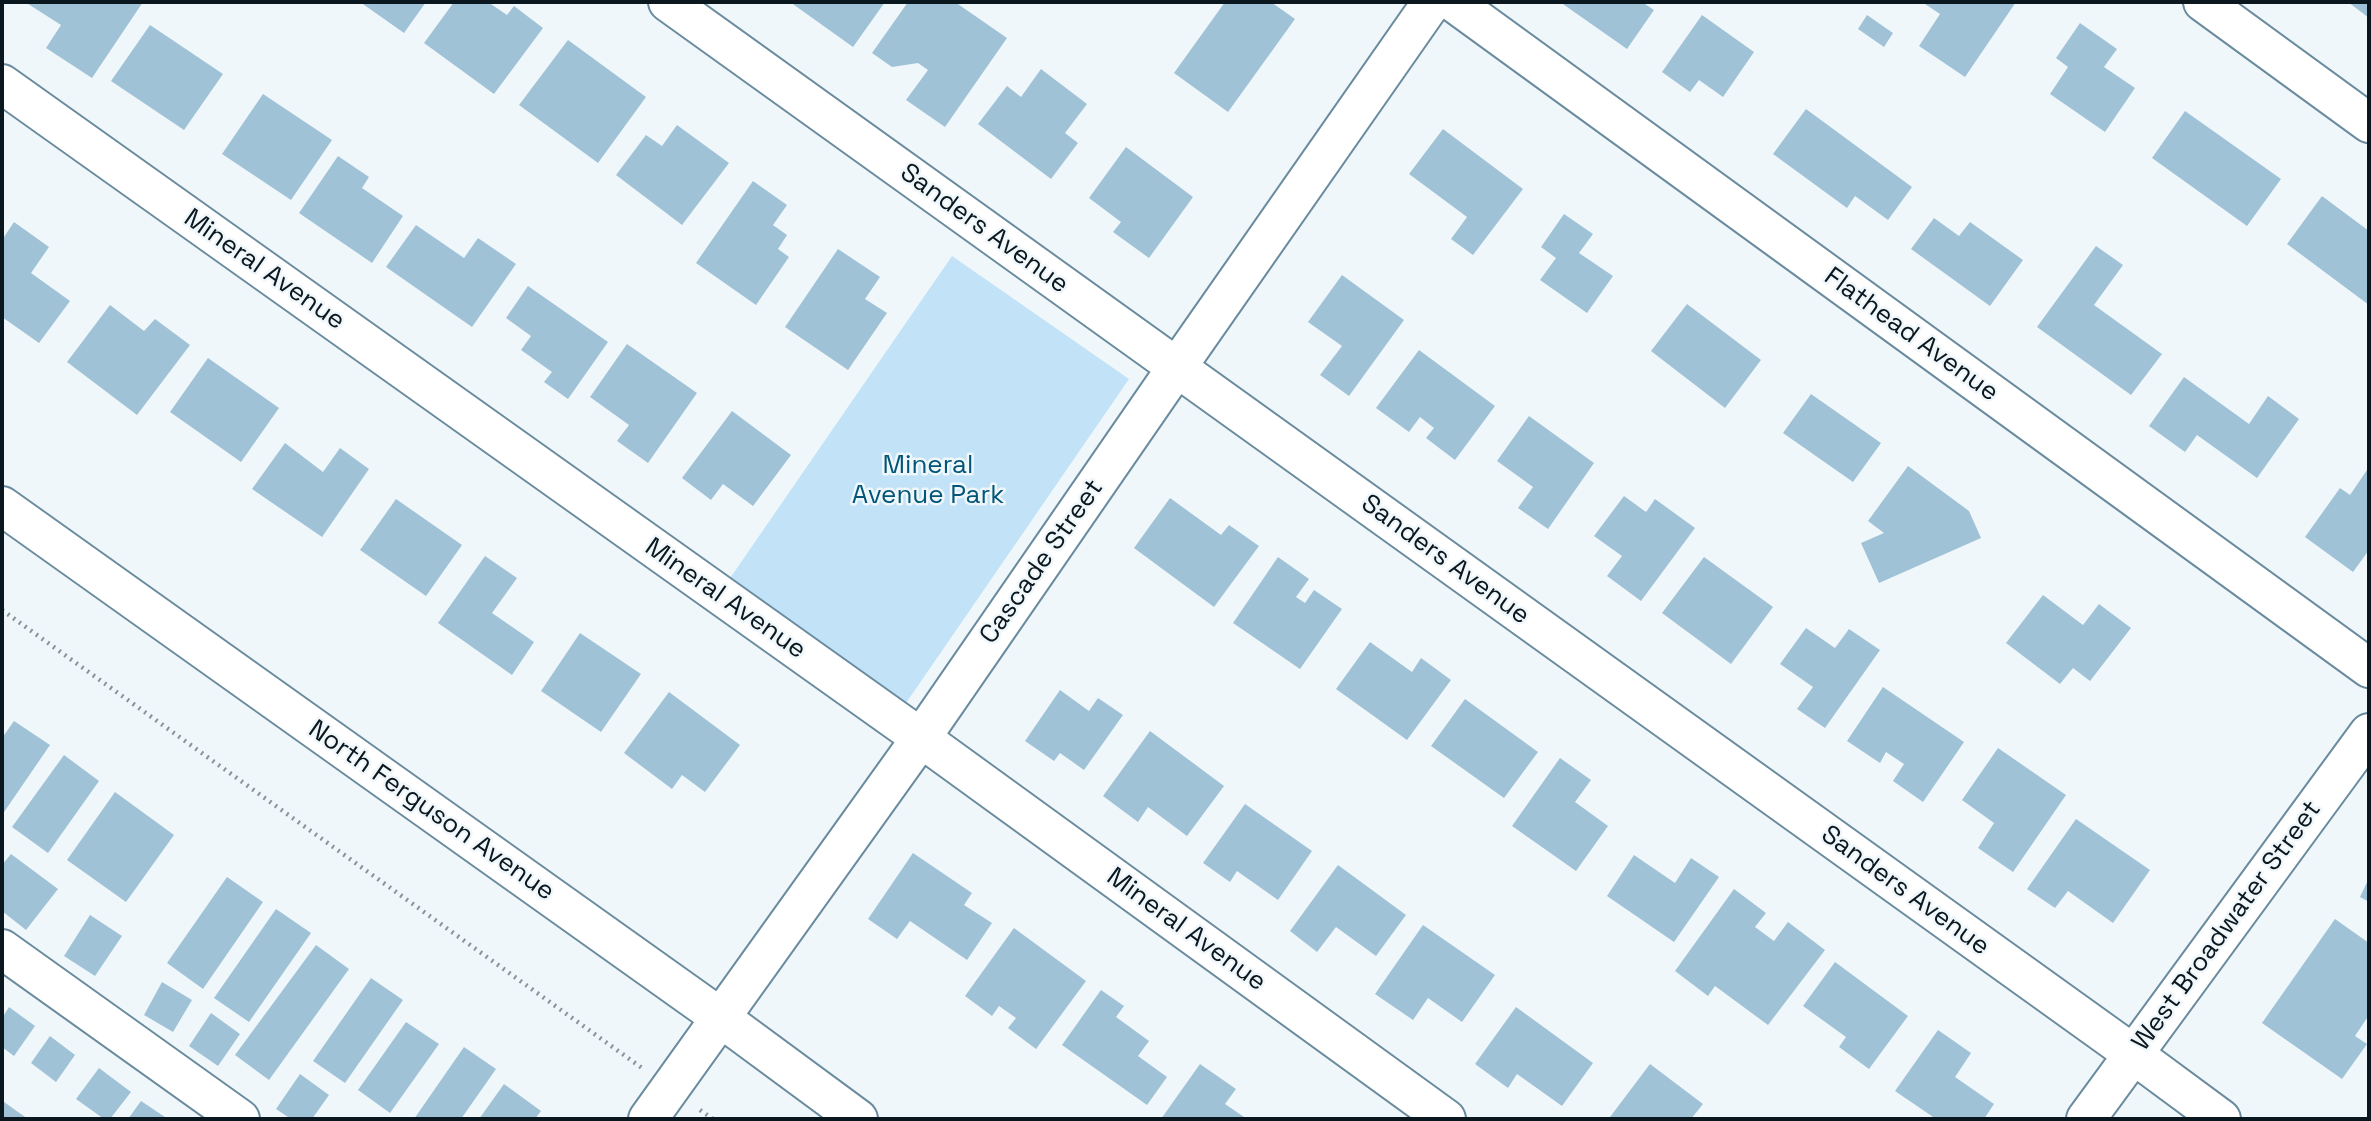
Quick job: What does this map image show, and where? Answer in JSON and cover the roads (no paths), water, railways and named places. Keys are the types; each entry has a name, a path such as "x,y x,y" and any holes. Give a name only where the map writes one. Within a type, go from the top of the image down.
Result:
{"street":[{"name":"Sanders Avenue","path":"668,2 2221,1119"},
{"name":"Cascade Street","path":"648,1119 921,738 1432,2"},
{"name":"Flathead Avenue","path":"1453,2 2369,668"},
{"path":"2203,2 2369,123"},
{"name":"Mineral Avenue","path":"2,84 921,738 1446,1119"},
{"name":"North Ferguson Avenue","path":"2,506 721,1018 858,1119"},
{"name":"West Broadwater Street","path":"2086,1119 2369,733"},
{"path":"2,949 240,1119"}],"park label":[{"name":"Mineral Avenue Park","path":"928,481"}]}
